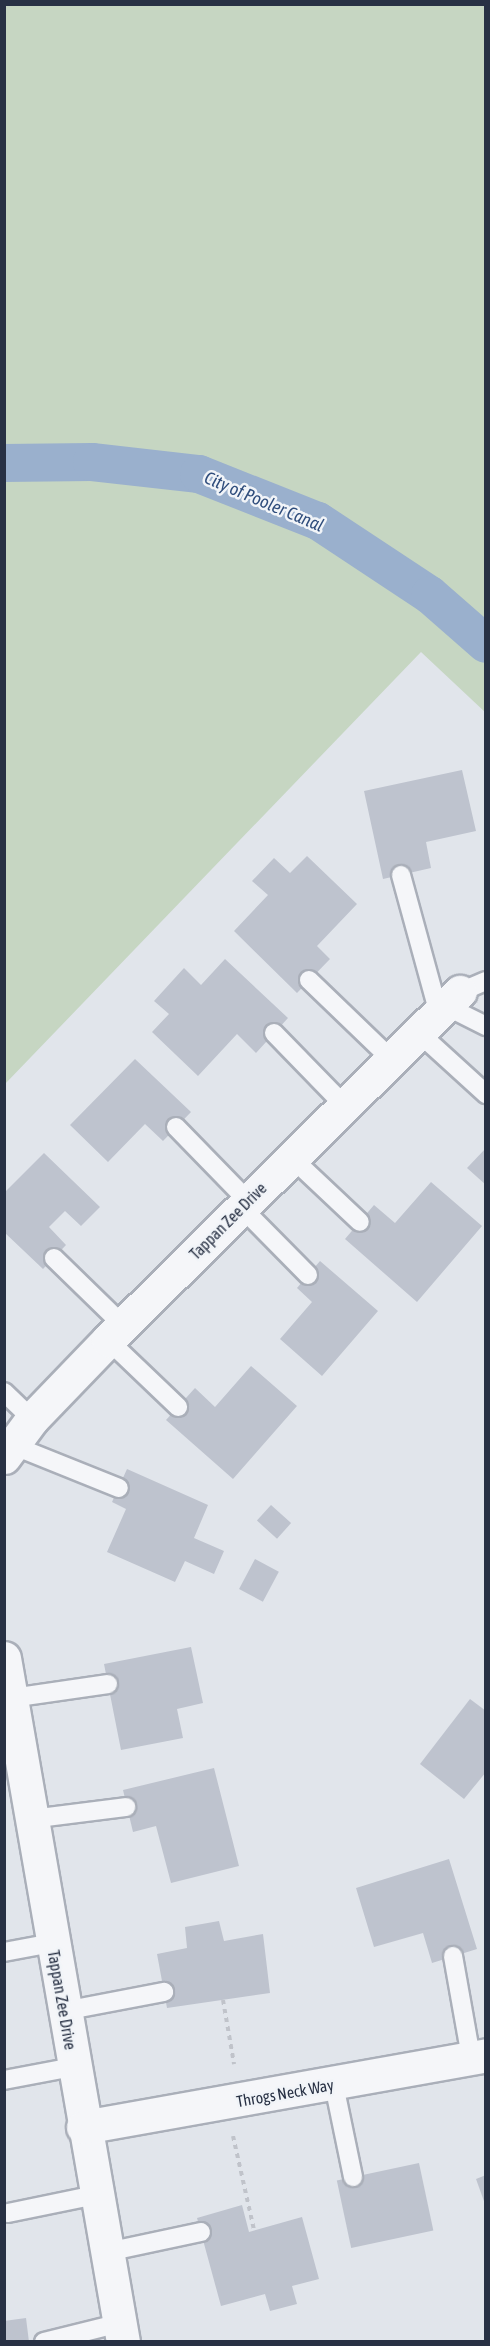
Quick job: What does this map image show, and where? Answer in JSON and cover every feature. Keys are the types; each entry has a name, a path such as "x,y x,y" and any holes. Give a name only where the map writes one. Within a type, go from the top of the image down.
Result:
{"street":[{"name":"Tappan Zee Drive","path":"8,1451 32,1419 115,1332 450,1005"},
{"name":"Tappan Zee Drive","path":"4,1658 11,1698 13,1765 31,1819 83,2127 122,2332"},
{"name":"Throgs Neck Way","path":"83,2127 334,2085 478,2056"}],"lane":[{"path":"401,875 486,1094"},
{"path":"309,981 392,1060"},
{"path":"450,1005 486,1026"},
{"path":"274,1033 345,1106"},
{"path":"176,1127 308,1275"},
{"path":"292,1158 360,1222"},
{"path":"54,1258 178,1407"},
{"path":"4,1392 32,1419"},
{"path":"8,1451 119,1488"},
{"path":"11,1698 108,1684"},
{"path":"31,1819 126,1807"},
{"path":"4,1952 52,1943"},
{"path":"453,1956 478,2056"},
{"path":"64,2011 164,1992"},
{"path":"4,2080 73,2067"},
{"path":"334,2085 353,2177"},
{"path":"8,2213 96,2195"},
{"path":"107,2252 201,2232"},
{"path":"44,2342 122,2332"}],"path":[{"path":"223,2000 233,2102 254,2230"}],"green space":[{"path":"5,4 485,5 486,713 421,652 5,1084"}],"building":[{"path":"462,770 476,831 426,842 431,868 383,879 364,791"},
{"path":"307,856 357,904 317,946 330,959 297,993 234,931 268,895 252,881 274,858 290,873"},
{"path":"225,959 288,1018 256,1053 237,1034 198,1076 152,1032 169,1014 154,1001 184,968 201,985"},
{"path":"135,1059 191,1112 163,1141 145,1124 108,1162 70,1125"},
{"path":"486,1148 486,1185 467,1168"},
{"path":"44,1153 100,1207 81,1226 65,1211 49,1227 66,1245 43,1269 4,1232 4,1193"},
{"path":"431,1182 482,1226 417,1302 345,1239 374,1205 395,1223"},
{"path":"320,1261 378,1311 322,1376 280,1339 312,1302 297,1288"},
{"path":"251,1366 297,1406 233,1479 166,1420 195,1388 215,1407"},
{"path":"127,1469 208,1505 194,1538 224,1551 214,1574 185,1561 175,1582 107,1552 126,1509 112,1502"},
{"path":"271,1505 291,1523 277,1539 257,1521"},
{"path":"255,1559 279,1572 263,1602 239,1589"},
{"path":"191,1647 203,1703 177,1709 183,1738 121,1750 104,1664"},
{"path":"470,1699 486,1711 486,1772 464,1799 420,1764"},
{"path":"214,1768 239,1866 171,1883 156,1826 133,1832 123,1790"},
{"path":"449,1859 477,1949 432,1963 423,1933 374,1947 356,1888"},
{"path":"219,1921 224,1941 263,1934 270,1993 167,2008 157,1954 187,1948 185,1927"},
{"path":"419,2163 433,2230 351,2248 337,2180"},
{"path":"486,2175 486,2204 485,2204 476,2179"},
{"path":"242,2205 249,2232 302,2217 319,2279 292,2286 297,2304 270,2311 265,2294 221,2306 197,2218"},
{"path":"26,2318 29,2342 4,2342 4,2321"}],"waterway":[{"name":"City of Pooler Canal","path":"4,463 92,462 199,474 318,521 430,595 486,644"}]}
